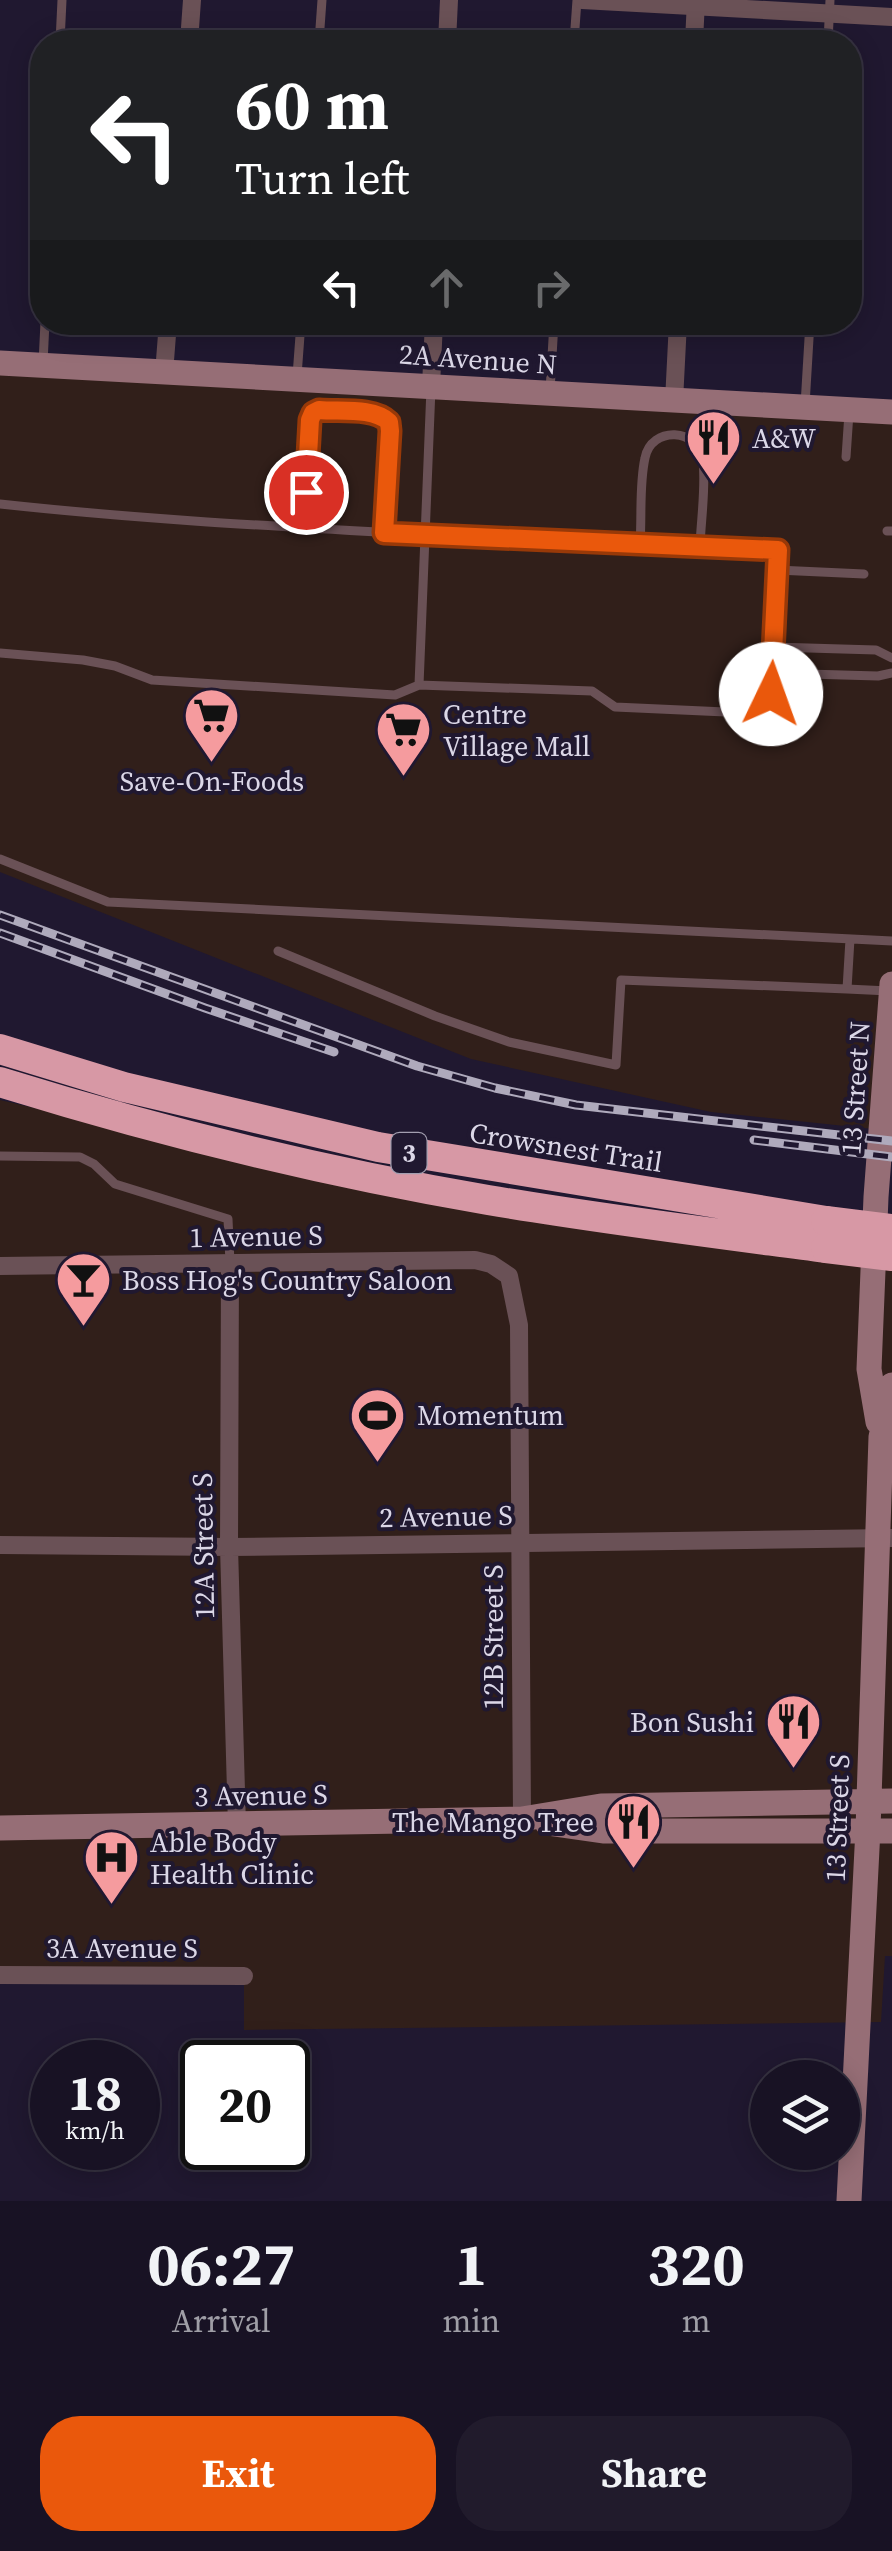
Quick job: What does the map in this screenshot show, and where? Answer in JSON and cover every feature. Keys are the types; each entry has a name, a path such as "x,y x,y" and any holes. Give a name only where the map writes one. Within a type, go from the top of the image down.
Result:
{"highway":[{"name":"Crowsnest Trail","path":"0,1050 124,1086 378,1147 826,1234 892,1256"},
{"name":"Crowsnest Trail","path":"0,1084 352,1172 487,1200 826,1234 892,1229"}],"street":[{"path":"190,30 192,0"},
{"path":"448,30 449,0"},
{"path":"580,0 830,6 892,17"},
{"path":"695,30 696,3"},
{"path":"164,372 167,335"},
{"path":"430,386 433,335"},
{"path":"674,400 677,335"},
{"name":"2A Avenue N","path":"0,364 892,412"},
{"name":"13 Street N","path":"876,1197 892,984"},
{"name":"13 Street S","path":"849,2201 880,1830 884,1538 881,1437 869,1368 876,1197"},
{"name":"1 Avenue S","path":"0,1266 475,1260 491,1264 509,1276"},
{"name":"12A Street S","path":"230,1265 230,1547 237,1826"},
{"name":"12B Street S","path":"509,1276 519,1325 522,1819"},
{"name":"13 Street S","path":"881,1437 892,1385"},
{"name":"2 Avenue S","path":"0,1546 230,1547 884,1538"},
{"name":"3 Avenue S","path":"0,1828 522,1819 601,1806 880,1800"},
{"name":"3 Avenue S","path":"522,1819 603,1831 880,1830"},
{"name":"3A Avenue S","path":"0,1975 244,1976"}],"lane":[{"path":"61,30 62,0"},
{"path":"321,30 322,0"},
{"path":"576,30 580,0"},
{"path":"43,366 44,335"},
{"path":"297,379 299,335"},
{"path":"549,394 553,335"},
{"path":"805,408 809,335"},
{"path":"419,686 430,386"},
{"path":"305,528 310,420 319,410 383,416 389,422 384,533"},
{"path":"846,458 849,410"},
{"path":"640,544 645,456 652,442 676,434 688,436 698,445 703,460 700,546"},
{"path":"0,504 384,533 778,550 770,714 615,707 592,692 419,686 395,695 152,680 84,660 0,654"},
{"path":"778,570 864,574"},
{"path":"774,647 876,650 892,658"},
{"path":"772,673 892,673"},
{"path":"0,859 108,902 892,941"},
{"path":"847,989 850,939"},
{"path":"278,950 434,1016 509,1042 616,1065 621,980 892,992"},
{"path":"0,1156 80,1157 94,1164 115,1184 228,1219 230,1265"}],"shaded area":[{"path":"0,363 892,414 892,984 883,1130 711,1112 471,1059 0,872"},
{"path":"0,1100 117,1127 892,1266 892,1956 885,1956 881,2022 244,2030 244,1977 0,1975"}],"railway":[{"path":"0,915 417,1066 495,1088 576,1105 892,1141"},
{"path":"0,933 334,1052"},
{"path":"754,1140 892,1157"}],"place":[{"name":"A&W","path":"713,487"},
{"name":"Save-On-Foods","path":"212,764"},
{"name":"Centre Village Mall","path":"404,779"},
{"name":"Boss Hog's Country Saloon","path":"83,1329"},
{"name":"Momentum","path":"378,1464"},
{"name":"Bon Sushi","path":"793,1771"},
{"name":"The Mango Tree","path":"633,1871"},
{"name":"Able Body Health Clinic","path":"111,1907"}],"route":[{"path":"306,492 313,413 319,410 374,414 389,422 390,431 384,533 778,550 771,694"}]}
